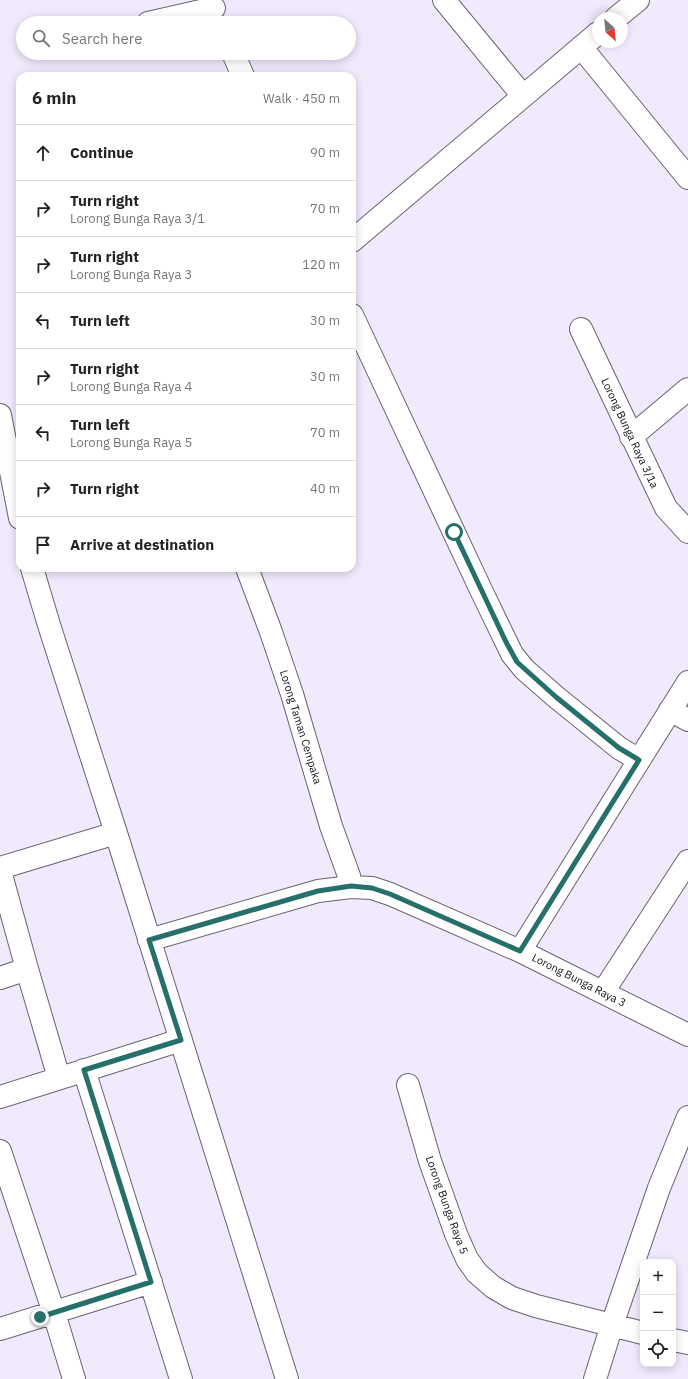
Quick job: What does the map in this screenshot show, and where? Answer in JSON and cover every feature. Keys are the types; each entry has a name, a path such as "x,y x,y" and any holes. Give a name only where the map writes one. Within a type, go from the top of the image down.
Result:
{"street":[{"path":"444,0 523,96"},
{"path":"623,12 638,0"},
{"path":"184,16 215,10"},
{"path":"356,238 592,38"},
{"path":"581,47 688,178"},
{"path":"236,60 242,72"},
{"path":"356,324 512,654 524,669 556,697 619,748 639,760"},
{"name":"Lorong Bunga Raya 3/1a","path":"582,329 666,508 688,532"},
{"path":"632,437 688,389"},
{"path":"0,415 15,462 16,473"},
{"path":"33,572 48,625 116,833 287,1379"},
{"name":"Lorong Taman Cempaka","path":"248,572 292,694 328,818 349,876 351,886"},
{"path":"520,951 639,760 679,715 688,682"},
{"path":"0,868 116,833"},
{"path":"603,992 688,861"},
{"path":"0,871 59,1078"},
{"name":"Lorong Bunga Raya 3","path":"149,940 318,891 351,886 372,888 390,894 520,951 688,1035"},
{"path":"0,978 27,970"},
{"path":"0,1097 181,1040"},
{"path":"84,1070 181,1379"},
{"name":"Lorong Bunga Raya 5","path":"408,1085 430,1161 456,1234 467,1259 477,1273 493,1287 512,1298 536,1306 640,1332"},
{"path":"595,1379 658,1188 688,1117"},
{"path":"0,1151 54,1313 74,1379"},
{"path":"0,1329 151,1282"},
{"path":"676,1341 688,1344"}],"route":[{"path":"40,1317 151,1282 84,1070 181,1040 149,940 318,891 351,886 372,888 390,894 520,951 639,760 619,748 556,697 517,662 454,532"}]}
